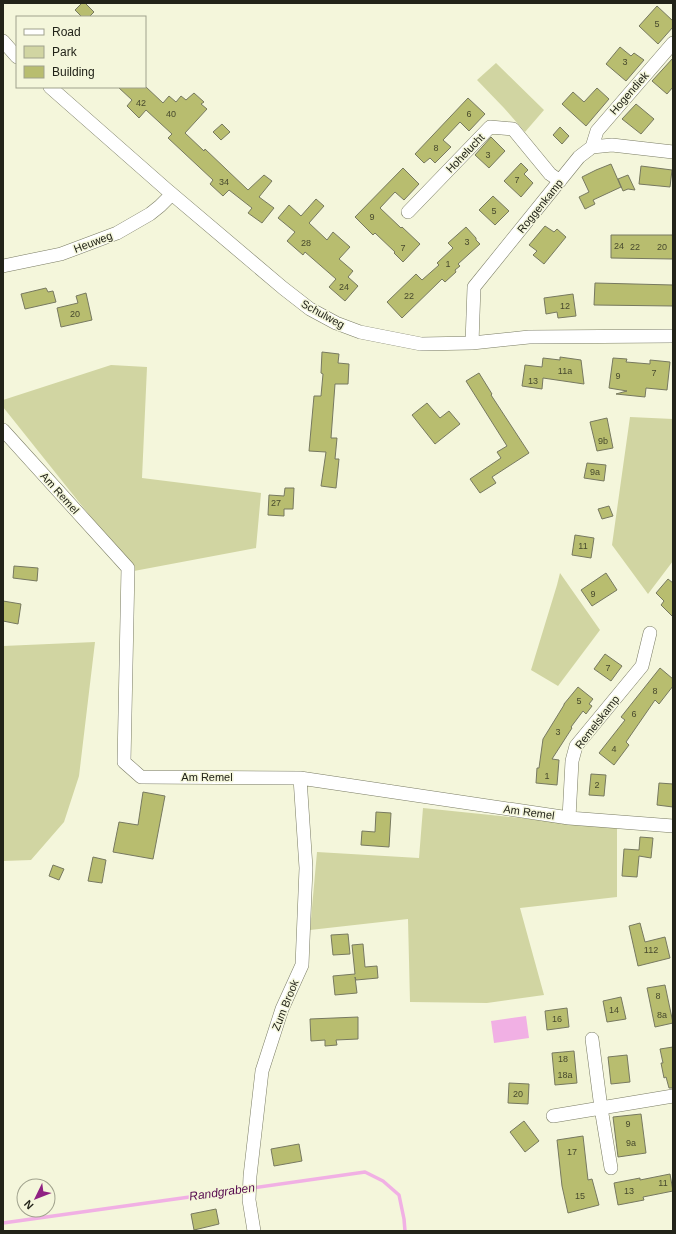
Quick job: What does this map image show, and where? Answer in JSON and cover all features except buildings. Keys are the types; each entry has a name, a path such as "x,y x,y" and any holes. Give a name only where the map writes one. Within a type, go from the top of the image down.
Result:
{"street":[{"path":"3,41 16,56"},
{"name":"Hogendiek","path":"592,147 597,131 673,43"},
{"name":"Schulweg","path":"51,88 172,194 294,296 310,309 336,323 360,332 421,344 472,343 529,337 673,336"},
{"name":"Hohelucht","path":"408,212 490,127 513,129 550,174 560,182"},
{"path":"592,147 612,145 673,152"},
{"name":"Roggenkamp","path":"472,343 474,287 579,157 592,147"},
{"name":"Heuweg","path":"3,266 61,254 117,233 150,214 172,194"},
{"name":"Am Remel","path":"3,430 128,568 124,762 141,777 300,778 569,818 673,826"},
{"name":"Remelskamp","path":"569,818 572,761 576,746 642,666 650,633"},
{"name":"Zum Brook","path":"254,1231 249,1200 250,1176 262,1071 282,1009 302,965 306,868 300,778"},
{"path":"592,1039 611,1168"},
{"path":"553,1116 673,1096"}],"green space":[{"path":"496,63 544,110 525,132 477,80"},
{"path":"111,365 147,367 142,478 261,493 256,548 134,571 3,407 3,400"},
{"path":"630,417 673,419 673,561 648,594 612,545"},
{"path":"560,573 600,630 558,686 531,670"},
{"path":"95,642 79,776 64,822 31,860 3,861 3,646"},
{"path":"423,808 617,828 617,897 520,908 544,995 487,1003 410,1002 408,919 310,930 317,852 419,858"}],"shaded area":[{"path":"526,1016 529,1038 494,1043 491,1021"}],"waterway":[{"name":"Randgraben","path":"253,1188 365,1172 383,1181 399,1195 405,1231"},
{"name":"Randgraben","path":"3,1223 247,1189"}]}
